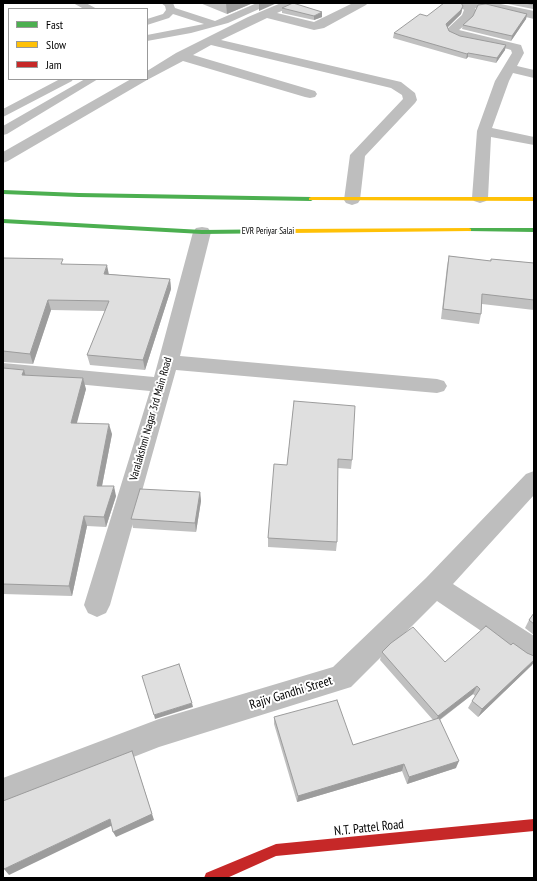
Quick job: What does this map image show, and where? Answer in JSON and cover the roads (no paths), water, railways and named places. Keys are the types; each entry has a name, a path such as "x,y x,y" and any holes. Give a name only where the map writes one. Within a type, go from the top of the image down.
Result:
{"main road":[{"path":"3,192 79,195 352,200 480,198 534,199"},
{"name":"EVR Periyar Salai","path":"3,221 202,232 534,230"},
{"name":"N.T. Pattel Road","path":"211,878 276,850 534,825"}],"street":[{"path":"148,75 265,9 291,3"},
{"path":"265,9 314,26 320,25 362,3"},
{"path":"466,4 485,4 534,15"},
{"path":"466,4 470,10 467,17 453,29 454,32 460,35 523,50 518,53 502,81 484,131 480,198"},
{"path":"209,41 396,85 408,93 410,100 358,155 352,200"},
{"path":"181,56 310,94"},
{"path":"510,68 534,74"},
{"path":"3,158 139,80"},
{"path":"484,131 534,141"},
{"name":"Varalakshmi Nagar 3rd Main Road","path":"97,605 162,385 202,232"},
{"path":"168,362 437,386"},
{"path":"3,370 162,385"},
{"name":"Rajiv Gandhi Street","path":"3,793 159,733 342,678 435,586 534,480"},
{"path":"435,586 534,651"}],"lane":[{"path":"78,3 90,8"},
{"path":"148,22 166,16 169,7 215,24"},
{"path":"148,36 191,30 265,9"},
{"path":"148,36 152,39 148,46"},
{"path":"3,114 66,80"},
{"path":"3,131 92,80"}]}
